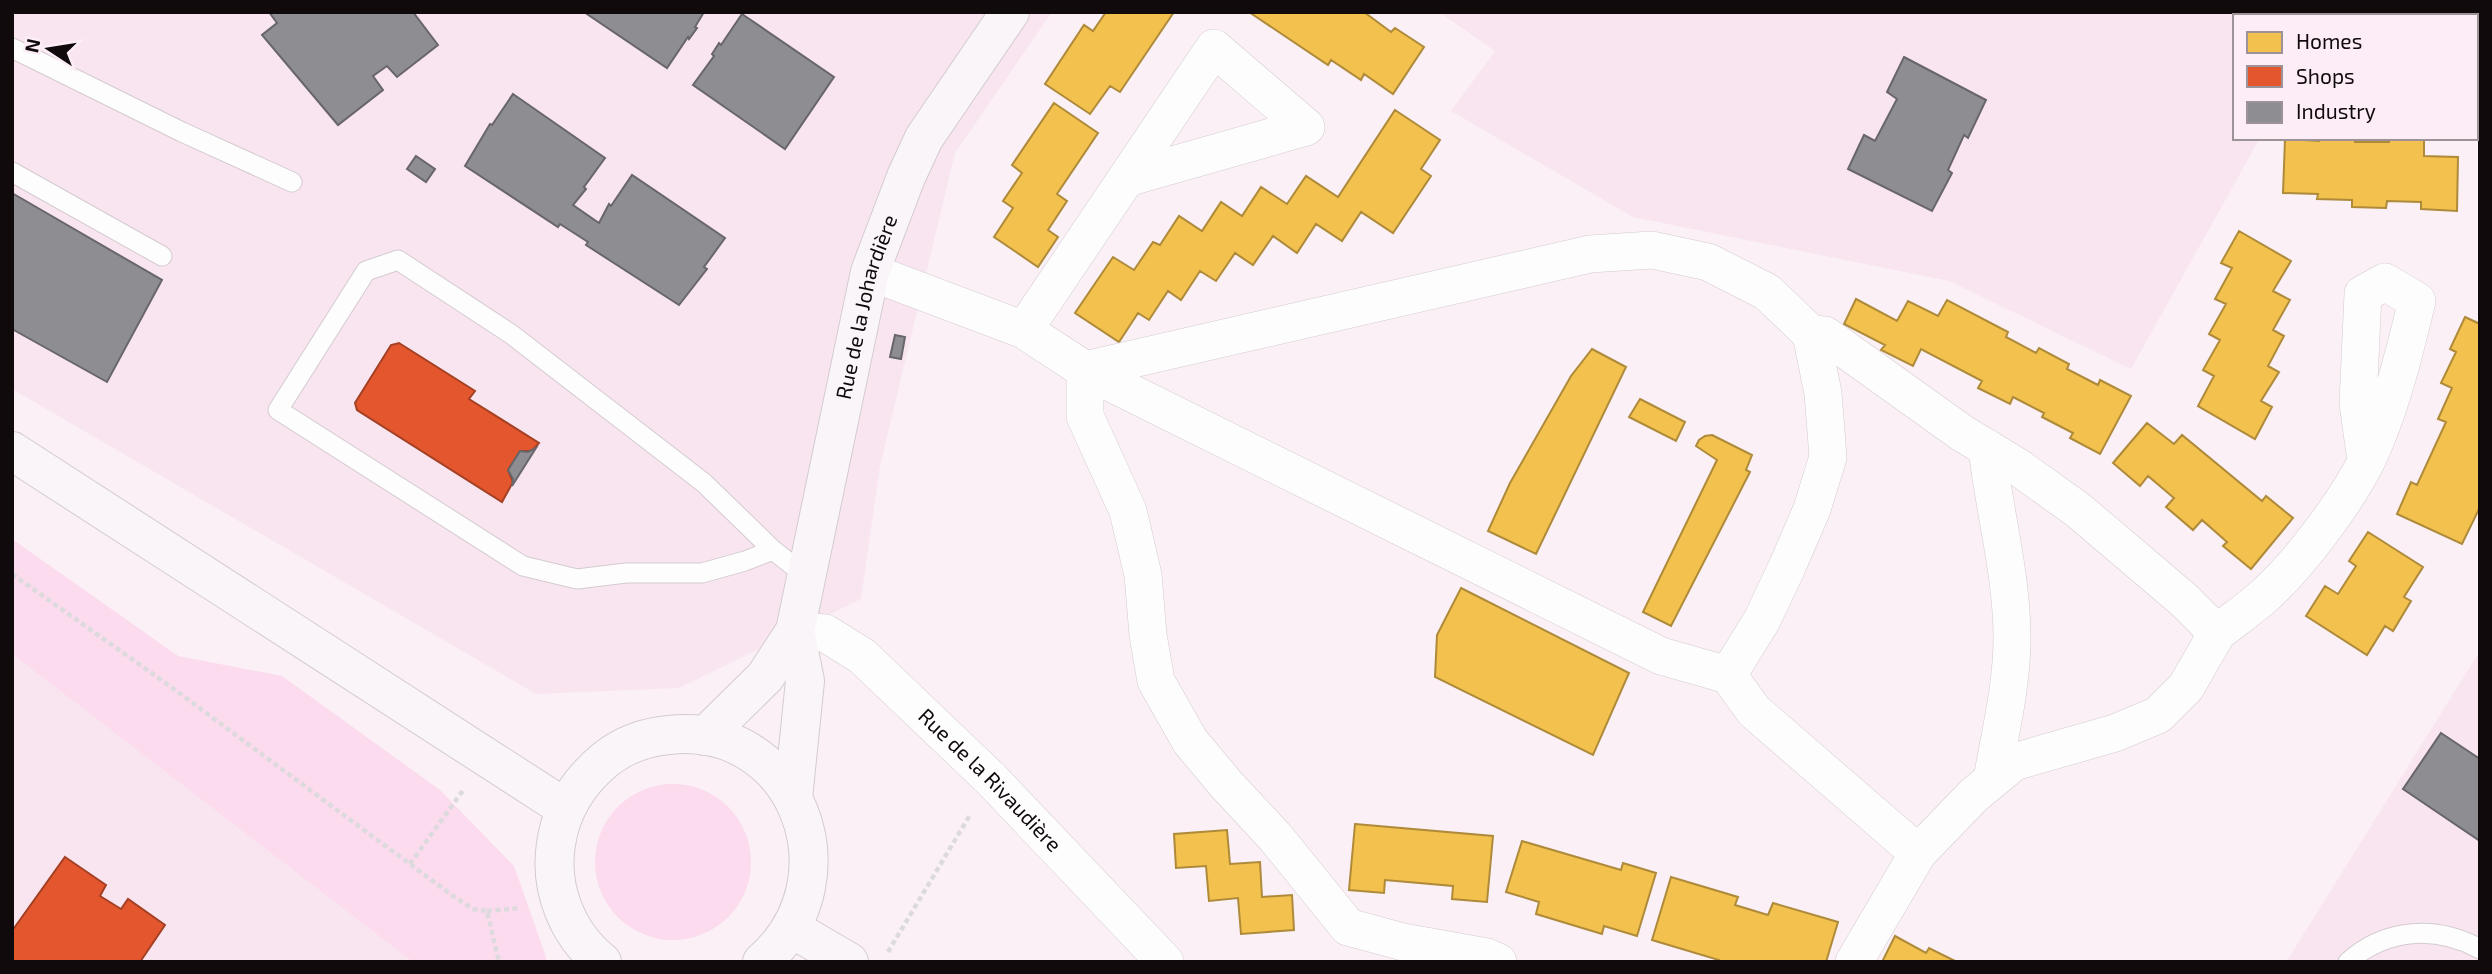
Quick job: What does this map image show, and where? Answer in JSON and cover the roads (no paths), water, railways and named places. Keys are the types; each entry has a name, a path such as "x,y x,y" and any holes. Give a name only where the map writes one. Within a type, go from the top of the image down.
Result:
{"main road":[{"name":"Rue de la Johardière","path":"705,736 765,677 795,631 870,272 905,177 924,138 1010,12"},
{"path":"12,451 565,808"},
{"name":"Rue de la Johardière","path":"793,798 805,681 795,631"},
{"path":"591,957 561,904 555,880 554,856 565,808 593,769 612,754 633,743 668,735 705,736 726,741 764,763 793,798 804,823 809,849 809,876 803,903 782,941 762,962"},
{"path":"791,928 849,962"}],"street":[{"path":"1024,330 1126,178 1214,48 1306,127 1126,178"},
{"path":"1085,370 1590,254 1652,250 1708,262 1767,292 1811,334 1823,393 1828,457 1812,509 1787,567 1762,620 1728,675"},
{"path":"870,272 1024,330 1085,370 1661,656 1728,675 1754,711 1918,853"},
{"path":"1811,334 1825,335 1962,433 2078,510 2184,600 2217,633"},
{"path":"1085,370 1085,416 1128,511 1143,575 1148,635 1156,681 1191,741 1225,783 1276,838 1348,927 1403,942 1487,957 1498,962"},
{"path":"1987,448 2010,592 2012,638 2009,693 1992,780"},
{"path":"1854,962 1918,853 1974,795 2014,762 2115,733 2158,715 2186,687 2217,633 2264,596 2299,560 2336,510 2366,461"},
{"name":"Rue de la Rivaudière","path":"795,631 825,633 862,656 991,779 1165,962"}],"lane":[{"path":"12,48 182,132 292,182"},
{"path":"12,172 162,256"},
{"path":"773,550 702,573 625,573 577,579 523,566 278,410 366,271 398,260 511,334 704,483 773,550 806,576"},
{"path":"2348,962 2362,950 2392,936 2429,933 2460,938 2480,949"}]}
